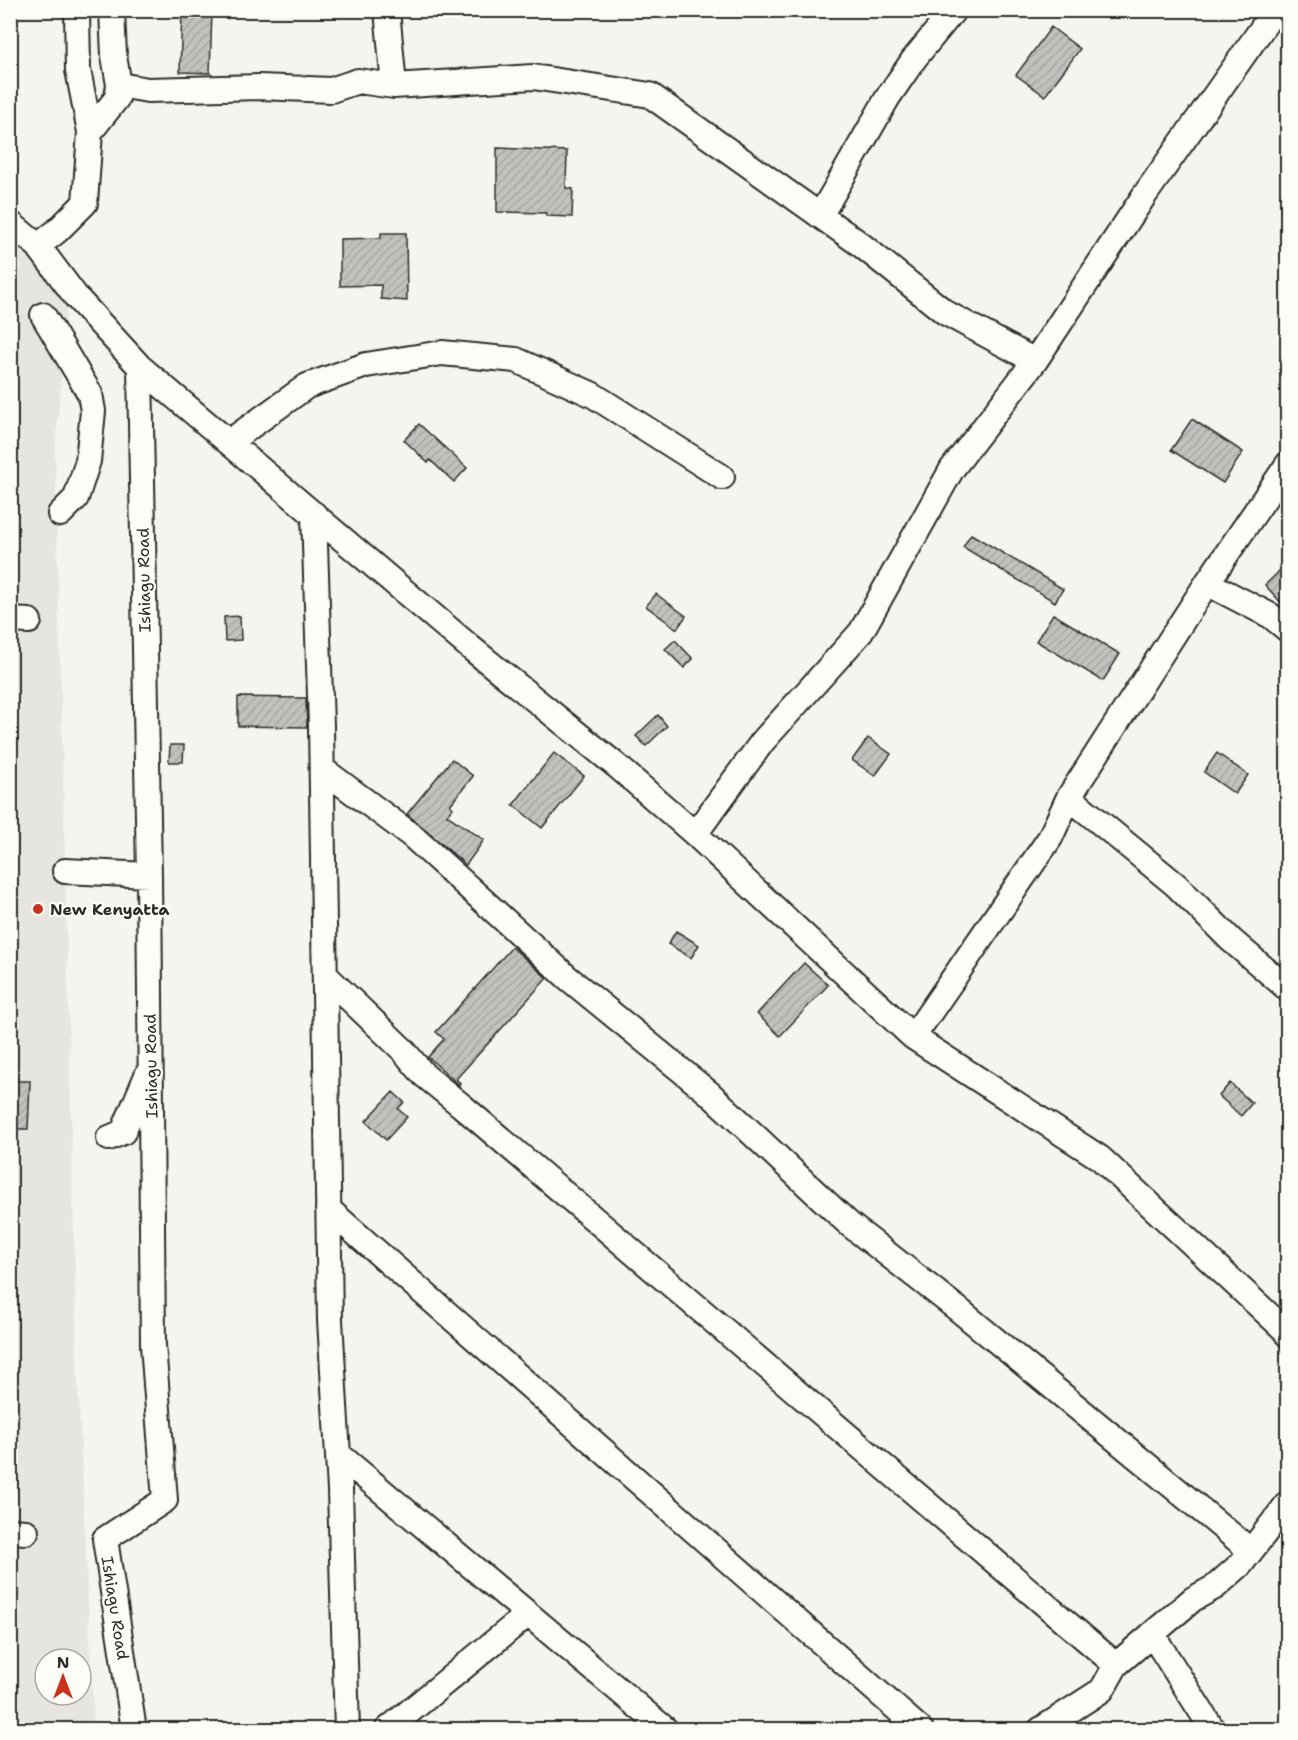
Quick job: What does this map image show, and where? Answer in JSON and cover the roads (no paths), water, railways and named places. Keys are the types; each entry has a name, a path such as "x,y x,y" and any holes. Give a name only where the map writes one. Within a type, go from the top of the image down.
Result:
{"street":[{"path":"38,246 85,203 90,132 78,70 77,10"},
{"path":"90,132 117,98 119,85 114,56 112,10"},
{"path":"387,10 394,86"},
{"path":"820,216 888,97 954,10"},
{"path":"695,834 763,741 861,632 952,469 1035,361 1144,196 1275,10"},
{"path":"119,85 148,90 260,87 331,90 358,81 394,86 533,77 650,95 860,244 946,313 1035,361"},
{"path":"10,223 38,246 77,298 140,367 471,648 617,766 695,834 913,1037 1100,1158 1285,1330 1287,1335"},
{"path":"43,315 90,394 93,411 88,461 76,498 60,514"},
{"path":"229,442 307,386 366,365 442,352 516,360 593,395 722,477"},
{"name":"Ishiagu Road","path":"134,1730 105,1539 165,1500 153,1345 149,875 140,367"},
{"path":"913,1037 1050,838 1069,797 1287,464"},
{"path":"314,514 322,769 330,1320 338,1454 347,1730"},
{"path":"1207,584 1271,616 1287,630"},
{"path":"322,769 411,835 568,978 709,1093 849,1224 959,1310 1251,1551"},
{"path":"1069,797 1176,885 1231,940 1287,989"},
{"path":"65,871 149,875"},
{"path":"324,975 403,1050 424,1075 481,1121 1116,1665"},
{"path":"109,1138 123,1131 151,1066"},
{"path":"328,1209 921,1730"},
{"path":"338,1454 666,1730"},
{"path":"1040,1730 1102,1690 1116,1665 1193,1599 1215,1587 1241,1564 1287,1503"},
{"path":"387,1730 528,1614"},
{"path":"1152,1634 1213,1730"}],"place":[{"name":"New Kenyatta","path":"38,909"}]}
